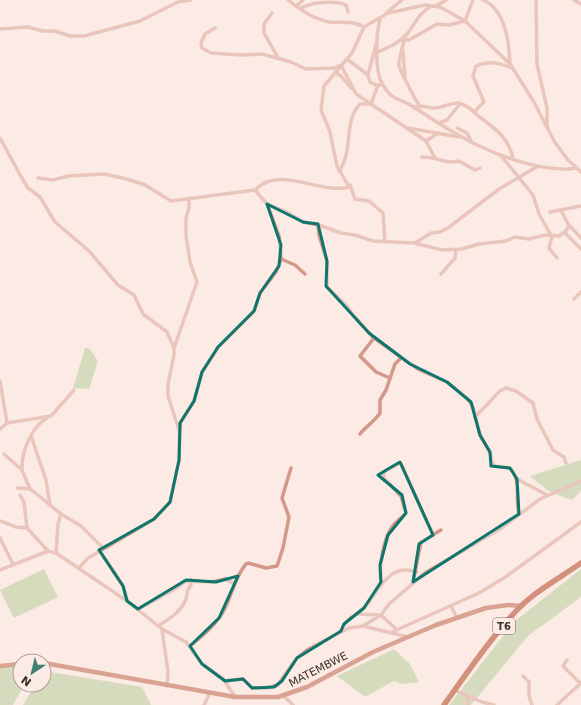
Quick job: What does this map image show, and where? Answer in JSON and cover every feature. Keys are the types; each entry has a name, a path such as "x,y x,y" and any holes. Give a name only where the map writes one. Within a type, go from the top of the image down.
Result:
{"highway":[{"name":"T6","path":"444,705 482,652 522,606 581,563"}],"main road":[{"name":"MATEMBWE","path":"52,664 235,697 284,696 307,687 342,667 408,637 457,618 494,607 522,606"},
{"path":"0,666 12,665"}],"street":[{"path":"0,29 28,27 44,31 55,31 70,36 83,37 140,21 178,2 191,0"},
{"path":"288,0 300,9 327,21 353,21 364,27"},
{"path":"296,6 303,0"},
{"path":"385,242 383,213 369,201 355,199 350,185 339,171 330,132 321,110 323,88 355,49 364,27 380,19 402,0"},
{"path":"378,52 403,39 418,15 446,0"},
{"path":"465,21 473,0"},
{"path":"483,0 489,4 502,19 510,64"},
{"path":"536,0 537,64 547,108 547,128"},
{"path":"574,0 581,4"},
{"path":"300,9 309,4 339,3 346,5 348,12"},
{"path":"386,14 418,6 434,6 465,21 514,69 534,102 554,141 575,168 581,172"},
{"path":"272,13 264,24 264,34 278,58"},
{"path":"371,104 380,85 377,64 380,19"},
{"path":"403,39 409,40 437,24 449,25 465,21"},
{"path":"215,28 205,34 201,40 201,46 211,53 241,55 262,54 278,58 306,69 334,68 342,65"},
{"path":"403,39 405,78"},
{"path":"378,40 368,75 370,82 380,85 393,98 414,108 459,137 501,155 538,166 561,170 575,168"},
{"path":"403,50 399,64 419,105 433,109 451,103 460,104 474,112 503,135 510,146 513,159"},
{"path":"348,59 368,75"},
{"path":"474,112 484,102 473,76 476,66 491,62 502,64 514,69"},
{"path":"342,65 356,94"},
{"path":"335,72 341,76 356,94 426,141 435,158"},
{"path":"339,171 346,158 353,115 360,104 371,104"},
{"path":"439,123 448,120 460,104"},
{"path":"414,108 419,105"},
{"path":"407,128 459,137"},
{"path":"457,128 466,133 472,143"},
{"path":"426,141 438,133"},
{"path":"0,138 28,188 40,197 55,222 89,251 118,285 134,295 143,314 167,332 174,348"},
{"path":"501,155 533,195 541,218 552,236"},
{"path":"422,157 435,158 448,163 459,161 475,170 480,168"},
{"path":"414,243 431,233 440,232 448,228 499,188 538,166"},
{"path":"38,178 53,180 68,176 104,174 145,185 170,200 188,200 203,195 225,195 255,190 260,185 283,179 321,186 344,188 350,185"},
{"path":"79,568 84,560 99,550 154,519 167,506 172,497 179,460 181,420 194,401 200,376 208,360 218,347 254,311 260,293 276,272 281,259 280,240 267,204 255,190"},
{"path":"180,436 170,404 168,390 174,348 197,282 190,262 186,236 186,218 189,208 188,200"},
{"path":"267,204 288,212 303,222 318,224 373,241 414,243 442,250 456,250 479,244 506,241 515,237 525,239 545,234 559,236 565,233 569,225"},
{"path":"550,212 581,206"},
{"path":"561,210 569,225 581,238"},
{"path":"318,224 319,235 327,261 326,285 374,338 418,369 438,376 458,390 471,402 480,435 490,452 492,463 495,466 510,468 517,479 547,495"},
{"path":"565,233 581,248"},
{"path":"552,236 548,247 557,258"},
{"path":"441,274 456,258 456,250"},
{"path":"281,259 295,265 305,274"},
{"path":"574,299 581,292"},
{"path":"374,338 360,356 376,372 390,378"},
{"path":"360,434 366,427 372,424 380,413 379,402 395,364 401,358"},
{"path":"0,381 7,423"},
{"path":"475,417 500,391 506,388 516,391 533,404 537,419 553,450 564,457 566,463"},
{"path":"22,470 23,457 31,436 39,424 51,416 74,390"},
{"path":"0,429 7,423 51,416"},
{"path":"31,436 46,480 50,505"},
{"path":"4,454 22,470 30,489 61,514 81,526 103,548"},
{"path":"381,582 380,565 388,535 392,527 406,512 401,496 383,477 385,471 398,464 401,464 433,535"},
{"path":"190,646 212,627 219,618 237,576 247,563 266,568 275,568 278,563 289,517 282,498 291,468"},
{"path":"517,479 516,500 519,514"},
{"path":"363,626 381,615 389,604 413,582 437,565 500,529 547,495 581,481"},
{"path":"17,488 30,489"},
{"path":"20,496 24,502 27,528 48,551 56,553 79,568 138,609 162,629 184,641 190,646 202,664 225,681 235,697"},
{"path":"56,553 58,524 61,514"},
{"path":"0,521 16,527 27,528"},
{"path":"392,632 479,593 504,578 581,522"},
{"path":"413,582 416,572 419,544 422,540 441,530"},
{"path":"0,538 13,564"},
{"path":"99,550 123,586 127,601"},
{"path":"0,569 48,551"},
{"path":"341,632 344,624 370,601 381,582 390,576 405,570 416,572"},
{"path":"138,609 175,589 186,581 212,582 226,579 234,584"},
{"path":"158,626 182,607 187,597 187,590 191,585 190,580"},
{"path":"450,606 457,618"},
{"path":"357,614 381,615 396,629"},
{"path":"225,681 243,679 252,688 274,687 282,681 297,658 306,650 349,628 363,626 408,637"},
{"path":"162,629 168,672 167,686"},
{"path":"557,705 581,683 562,666 567,660"},
{"path":"523,676 529,682 529,696 532,705"},
{"path":"454,690 482,702 494,705"},
{"path":"204,705 210,693"},
{"path":"284,696 293,705"},
{"path":"468,696 468,705"}],"highlighted area":[{"path":"267,204 303,222 318,224 327,261 326,286 369,333 410,364 447,382 471,402 480,435 490,452 491,466 510,468 517,479 519,514 413,582 419,544 433,535 400,462 378,475 402,495 406,513 388,535 380,565 381,582 364,608 344,624 341,631 297,658 282,681 274,687 252,688 243,679 225,681 202,664 190,646 219,618 238,576 216,582 186,580 138,609 127,601 123,586 99,550 154,519 170,502 179,460 180,423 194,401 202,372 218,347 254,311 260,293 279,266 281,245"}],"green space":[{"path":"85,348 89,348 98,361 89,389 73,388"},
{"path":"581,460 581,491 572,500 550,492 530,476"},
{"path":"44,569 58,597 14,618 0,590"},
{"path":"581,569 581,597 528,636 471,705 449,705 515,621"},
{"path":"394,649 410,664 419,682 401,684 394,681 365,697 337,676"},
{"path":"12,666 12,693 20,693 13,705 0,705 0,668"},
{"path":"52,672 142,687 151,705 23,705 30,693 52,693"}]}
